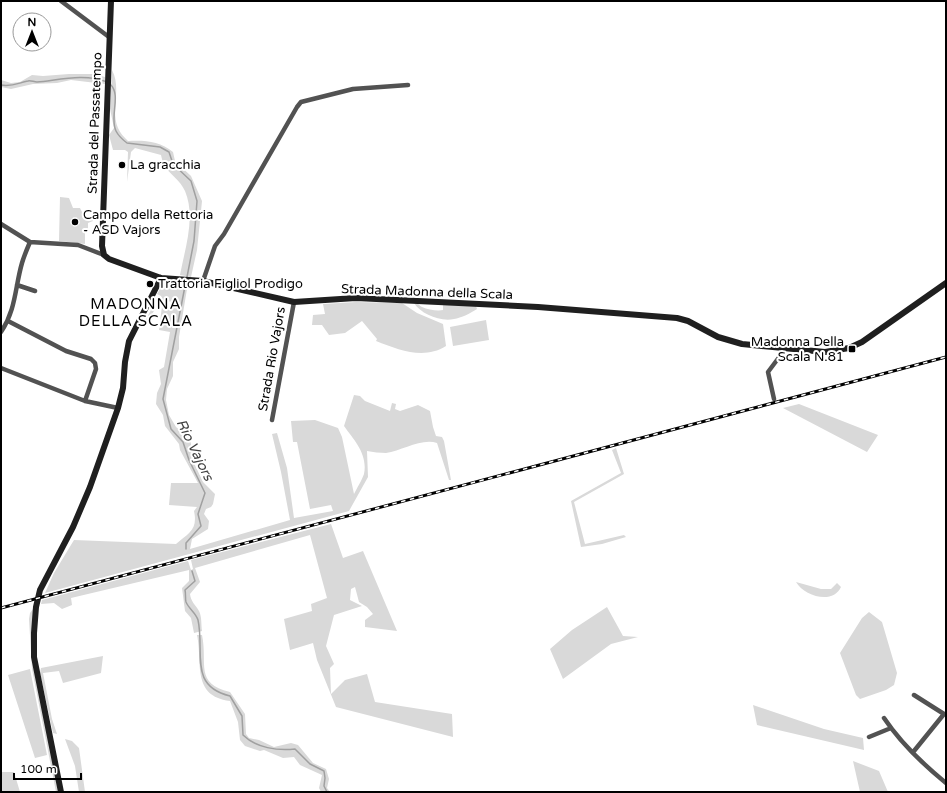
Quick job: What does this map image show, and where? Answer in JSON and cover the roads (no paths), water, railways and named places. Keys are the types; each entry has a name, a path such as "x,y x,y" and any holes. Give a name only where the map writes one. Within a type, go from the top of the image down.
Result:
{"street":[{"path":"61,1 109,37"},
{"name":"Strada del Passatempo","path":"104,255 102,246 111,1"},
{"path":"203,281 215,246 224,234 301,102 353,89 408,86"},
{"path":"1,225 30,242 78,245 104,255 109,259 161,278 129,341 123,388 118,408 73,527 40,590 35,616 34,658 61,792"},
{"path":"1,332 8,321 14,303 22,262 30,242"},
{"name":"Strada Madonna della Scala","path":"161,278 182,278 203,281 294,302 362,298 677,318 688,320 731,341 825,352 849,348 878,333 920,300 946,283"},
{"path":"17,285 34,291"},
{"name":"Strada Rio Vajors","path":"272,420 294,302"},
{"path":"8,321 66,351 91,360 95,363 96,370 85,401"},
{"path":"774,399 768,372 786,348"},
{"path":"1,368 85,401 118,408"},
{"path":"914,695 944,714 914,751"},
{"path":"884,718 891,728 914,751 924,764 946,783"},
{"path":"869,737 891,728"}],"waterway":[{"name":"Rio Vajors","path":"1,85 12,85 29,81 37,82 81,78 99,79 107,82"},
{"name":"Rio Vajors","path":"110,84 115,94 114,125 119,136 127,143 160,147 169,152 173,164 191,181 197,201 194,241 187,277"},
{"name":"Rio Vajors","path":"186,281 163,399 171,429 183,442 189,460 205,493 198,514 201,526 186,543 186,549"},
{"name":"Rio Vajors","path":"192,571 195,581 185,590 186,601 198,620 203,676 208,684 217,691 230,696 242,716 243,735 254,743 268,748 295,749 310,764 324,771 324,786 327,792"}],"railway":[{"path":"1,608 946,357"}],"place":[{"name":"La gracchia","path":"122,165"},
{"name":"Campo della Rettoria - ASD Vajors","path":"75,222"},
{"name":"Trattoria Figliol Prodigo","path":"150,284"},
{"name":"Madonna Della Scala N.81","path":"852,349"}],"district":[{"name":"MADONNA DELLA SCALA","path":"136,312"}]}
